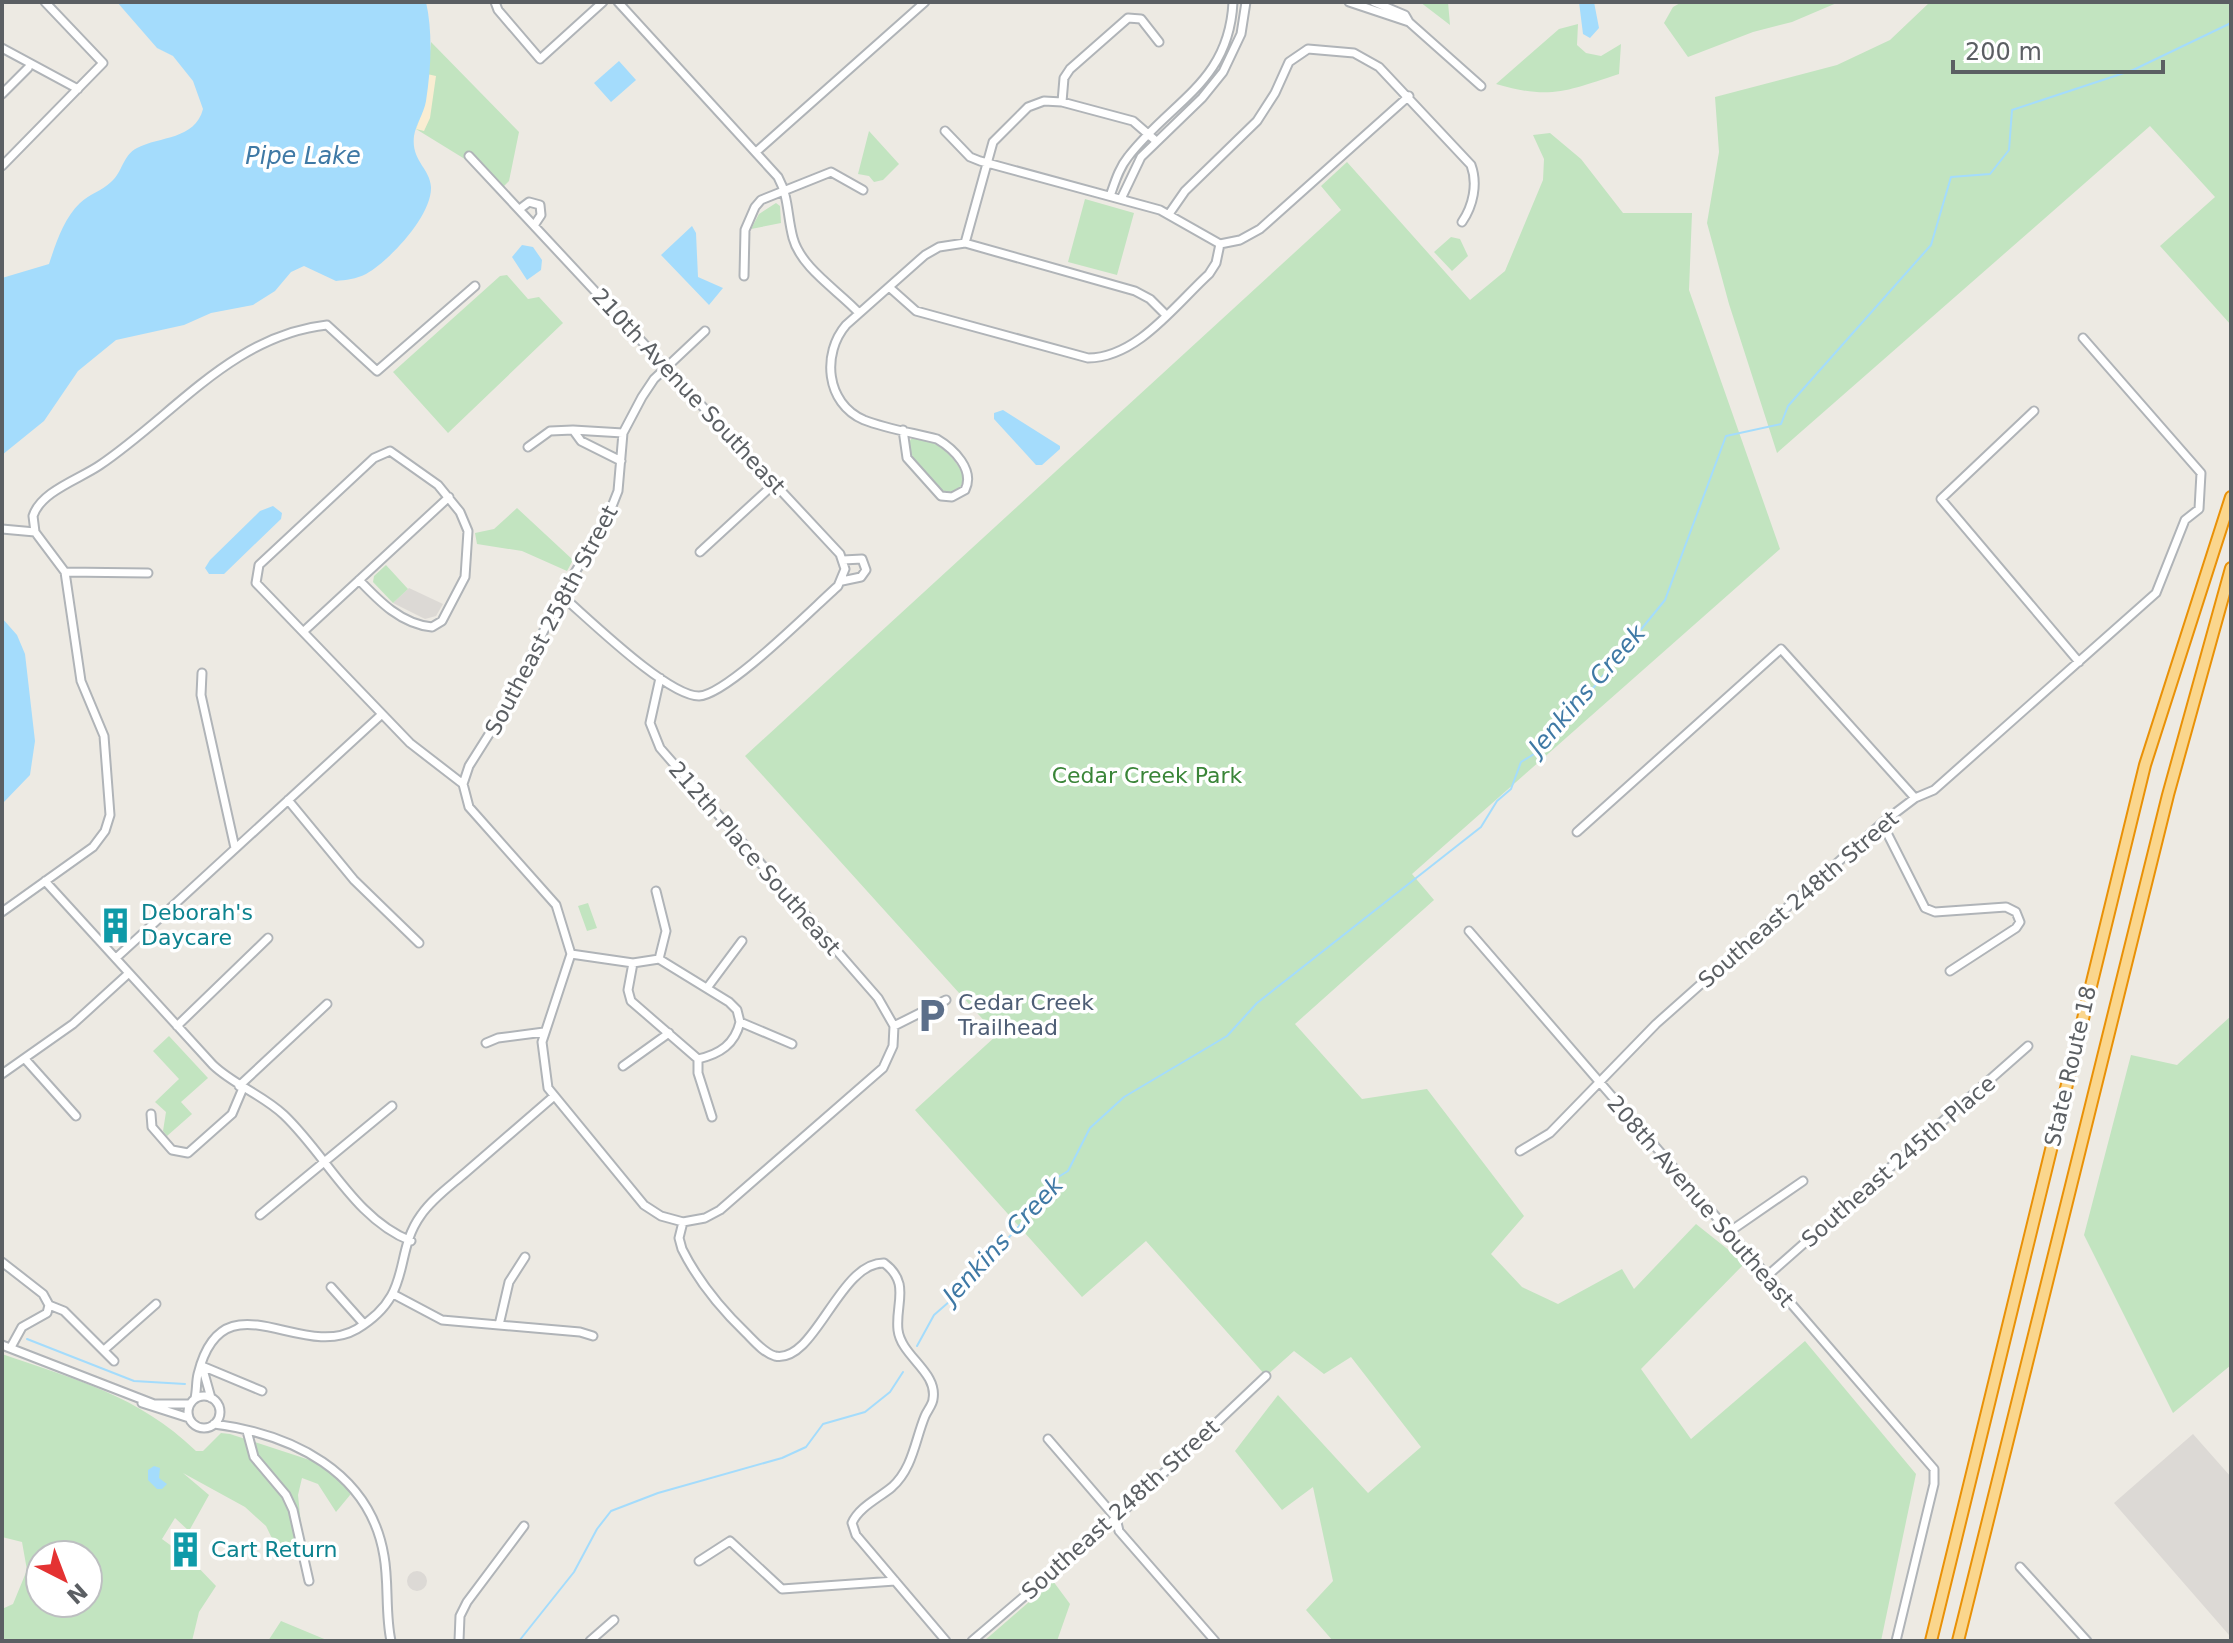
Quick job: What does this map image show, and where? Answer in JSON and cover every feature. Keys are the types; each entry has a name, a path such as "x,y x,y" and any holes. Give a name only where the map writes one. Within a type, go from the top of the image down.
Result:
{"highway":[{"name":"State Route 18","path":"1931,1641 2141,779 2231,497"},
{"name":"State Route 18","path":"1958,1641 2168,795 2231,568"}],"street":[{"path":"2,166 103,63 45,2"},
{"path":"495,2 498,10 540,59 603,2"},
{"path":"618,2 756,152 785,190 793,239 799,253 859,313"},
{"path":"756,152 925,2"},
{"path":"1121,199 1133,169 1153,138 1210,74 1227,39 1233,2"},
{"path":"1110,196 1122,165 1202,98 1223,72 1241,34 1246,2"},
{"path":"1349,2 1409,22"},
{"path":"1374,2 1405,15 1481,86"},
{"path":"1062,102 1064,78 1070,69 1128,18 1141,19 1159,42"},
{"path":"2,48 78,89"},
{"path":"1169,214 1185,191 1257,121 1296,53 1308,49 1354,53 1389,74 1471,165 1474,174 1472,206 1462,222"},
{"path":"2,94 28,68"},
{"path":"945,131 970,157 1169,214 1220,244 1240,240 1260,229 1409,96"},
{"path":"965,243 985,163 997,135 1028,107 1044,101 1062,102 1133,121 1153,138"},
{"name":"210th Avenue Southeast","path":"469,156 521,208 844,564"},
{"path":"744,276 747,218 761,200 831,172 863,190"},
{"name":"210th Avenue Southeast","path":"521,208 529,202 540,205 542,212 535,224"},
{"path":"903,430 904,453 941,496 952,497 965,490 970,478 968,470 944,444 903,430 863,419 851,411 833,384 831,351 835,338 925,255 939,247 965,243 1135,291 1150,299 1165,314"},
{"path":"889,287 916,311 1088,358 1116,355 1129,348 1209,274 1220,244"},
{"path":"2,912 93,847 105,831 110,815 104,736 81,681 65,572 35,532 33,516 43,500 102,464 207,377 269,341 302,328 327,325 377,371 475,286"},
{"name":"Southeast 258th Street","path":"463,784 469,766 510,701 561,595 605,524 618,491 623,433 642,397 666,367 705,331"},
{"name":"Southeast 248th Street","path":"1520,1151 1550,1133 1596,1082 1656,1024 1882,823 1915,798 1934,790 2156,593 2185,520 2199,509 2201,473 2083,338"},
{"path":"2034,411 1941,499 2079,662"},
{"path":"573,430 581,441 621,461"},
{"path":"528,447 550,431 623,433"},
{"path":"359,580 387,608 419,625 432,627 442,621 465,577 470,543 465,521 449,497 390,451 374,458 259,565 255,573 260,589 304,631 381,715 421,753 463,784 469,807 556,905 563,917 571,954 544,1032 543,1065 553,1097 644,1205 661,1216 683,1222 699,1220 720,1210 875,1077 893,1046 894,1026 946,1000"},
{"path":"700,552 774,484"},
{"path":"304,631 449,497"},
{"path":"2,529 35,532"},
{"path":"561,595 660,678 690,695 718,690 842,581 861,577 866,566 858,558 844,564 842,581"},
{"path":"65,572 148,573"},
{"path":"1577,832 1781,649 1915,798"},
{"path":"202,673 201,695 235,848"},
{"name":"212th Place Southeast","path":"660,678 650,723 660,748 878,998 894,1026"},
{"path":"116,958 381,715"},
{"path":"288,800 354,880 419,943"},
{"path":"1882,823 1925,908 1935,912 2006,907 2016,912 2020,922 2016,928 1950,971"},
{"path":"45,881 213,1065 286,1116 378,1225 411,1241"},
{"path":"656,891 666,931 659,959"},
{"name":"208th Avenue Southeast","path":"1469,931 1596,1082 1934,1469 1934,1484 1896,1641"},
{"path":"177,1026 268,938"},
{"path":"707,988 742,941"},
{"path":"571,954 633,963 659,959 734,1006 740,1022 736,1036 726,1047 698,1059"},
{"path":"633,963 628,990 631,1001 698,1059 698,1073 712,1117"},
{"path":"2,1074 73,1024 129,973"},
{"path":"151,1114 152,1127 172,1150 182,1154 193,1151 228,1118 241,1087 327,1004"},
{"path":"740,1022 792,1044"},
{"path":"486,1043 498,1038 544,1032"},
{"path":"623,1066 669,1033"},
{"name":"Southeast 245th Place","path":"1767,1276 2028,1046"},
{"path":"25,1059 76,1116"},
{"path":"189,1418 202,1366 214,1341 235,1324 266,1324 324,1339 352,1332 364,1324 393,1294 420,1216 553,1097"},
{"path":"260,1215 392,1106"},
{"path":"1729,1232 1803,1181"},
{"path":"683,1222 679,1238 689,1264 728,1316 776,1356 788,1355 803,1344 867,1267 884,1263 896,1277 903,1297 898,1321 901,1340 932,1388 933,1399 907,1466 895,1484 855,1515 852,1523 856,1535 946,1641"},
{"path":"499,1325 509,1282 525,1257"},
{"path":"2,1262 43,1294 49,1305 64,1311 114,1361"},
{"path":"331,1287 364,1324"},
{"path":"393,1294 442,1320 580,1332 593,1336"},
{"path":"104,1350 156,1304"},
{"path":"11,1347 17,1332 47,1313 49,1305"},
{"path":"2,1345 154,1404 211,1398"},
{"path":"202,1366 262,1391"},
{"path":"202,1366 211,1398 220,1413 244,1430 254,1457 278,1483 293,1510 309,1581"},
{"name":"Southeast 248th Street","path":"972,1641 1116,1518 1266,1376"},
{"path":"129,1393 154,1410 189,1418 200,1427 214,1424 244,1430 315,1455 344,1477 375,1520 384,1554 391,1641"},
{"path":"214,1424 220,1413"},
{"path":"1048,1439 1116,1518 1119,1531 1215,1641"},
{"path":"459,1641 460,1616 467,1602 524,1526"},
{"path":"699,1561 730,1541 782,1589 895,1581"},
{"path":"2020,1567 2087,1641"},
{"path":"590,1641 614,1620"}],"shaded area":[{"path":"409,588 443,604 436,616 425,619 393,603"},
{"path":"2193,1434 2231,1477 2229,1635 2114,1503"},
{"path":"417,1571 424,1574 427,1581 424,1588 417,1591 410,1588 407,1581 410,1574"}],"green space":[{"path":"1420,2 1448,2 1450,25"},
{"path":"1682,2 1839,2 1792,22 1753,32 1688,57 1664,23 1673,7"},
{"path":"1930,2 2231,2 2231,325 2160,246 2215,197 2150,126 1777,453 1729,304 1707,223 1719,152 1715,97 1837,65 1890,40"},
{"path":"1578,24 1577,45 1586,53 1601,56 1621,44 1619,74 1558,91 1531,92 1496,84 1559,29"},
{"path":"431,42 519,132 509,181 498,192 468,161 416,129 425,103"},
{"path":"869,131 899,164 883,180 874,182 869,176 858,174"},
{"name":"Cedar Creek Park","path":"1550,133 1581,159 1623,213 1692,213 1689,290 1780,549 1412,874 1434,900 1295,1024 1362,1099 1427,1089 1524,1216 1491,1254 1522,1287 1558,1304 1622,1269 1634,1289 1696,1224 1745,1263 1641,1369 1691,1439 1805,1341 1916,1474 1881,1641 1333,1641 1306,1610 1333,1581 1313,1487 1282,1510 1235,1451 1278,1395 1368,1493 1421,1447 1351,1357 1324,1374 1294,1351 1266,1376 1146,1241 1082,1297 915,1110 997,1035 745,756 1341,210 1321,186 1347,162 1470,300 1505,271 1543,180 1544,159 1533,135"},
{"path":"1085,199 1134,213 1117,275 1068,262"},
{"path":"776,203 780,206 781,223 751,229 759,214"},
{"path":"1451,237 1460,239 1468,256 1452,271 1434,252"},
{"path":"507,275 528,299 539,297 563,323 448,433 393,372 500,276"},
{"path":"913,437 937,445 950,456 964,477 961,486 951,493 930,481 910,450 908,443"},
{"path":"517,508 573,560 567,571 522,551 477,544 475,533 494,529"},
{"path":"386,565 408,589 393,603 373,582 374,576"},
{"path":"588,903 597,928 587,931 578,906"},
{"path":"2231,1016 2231,1365 2173,1413 2084,1235 2131,1055 2177,1065"},
{"path":"169,1036 208,1078 181,1102 192,1114 167,1136 163,1131 166,1112 155,1102 179,1079 153,1051"},
{"path":"2,1354 81,1381 129,1403 152,1416 196,1451 203,1451 221,1433 230,1434 328,1466 355,1489 336,1512 318,1484 302,1478 298,1495 303,1544 282,1559 266,1526 245,1507 183,1473 209,1495 189,1531 175,1518 162,1539 192,1561 216,1586 199,1612 192,1641 2,1641 2,1609 13,1604 24,1577 24,1619 104,1619 104,1539 24,1539 24,1553 22,1542 2,1537"},
{"path":"1053,1581 1070,1604 1057,1641 984,1641"},
{"path":"281,1621 329,1641 268,1641"}],"sand":[{"path":"427,74 436,76 430,118 424,131 416,129 425,103"}],"water":[{"name":"Pipe Lake","path":"117,2 426,2 430,39 429,76 414,145 430,180 429,199 408,236 386,259 362,276 336,281 304,266 291,272 275,291 253,305 211,313 184,325 116,340 78,371 44,421 2,455 2,278 49,264 65,223 74,209 111,182 132,151 185,132 199,119 203,109 193,81 173,56 157,48"},
{"path":"1579,2 1594,2 1599,28 1590,38 1583,34"},
{"path":"619,61 636,80 611,102 594,83"},
{"path":"692,226 696,233 698,277 723,288 709,305 661,255"},
{"path":"522,245 533,247 542,260 541,270 527,280 512,257"},
{"path":"1003,410 1060,446 1060,449 1042,465 1036,465 994,419 994,413"},
{"path":"273,506 282,513 281,519 224,574 209,574 205,568 210,560 260,511"},
{"path":"2,618 17,635 25,654 35,741 30,775 2,804"},
{"path":"154,1466 160,1468 159,1478 167,1484 162,1489 157,1489 148,1480 148,1470"}],"waterway":[{"name":"Jenkins Creek","path":"917,1346 934,1315 958,1294 1046,1196 1050,1182 1068,1171 1090,1128 1124,1097 1227,1036 1257,1003 1481,827 1497,801 1511,789 1521,762 1539,751 1550,725 1590,692 1665,600 1726,436 1781,424 1788,406 1931,245 1951,177 1990,174 2009,150 2012,110 2133,70 2231,23"},
{"path":"27,1339 134,1381 185,1384"},
{"name":"Jenkins Creek","path":"519,1641 574,1572 597,1529 611,1511 658,1493 782,1458 806,1447 823,1424 865,1412 890,1392 903,1372"}],"place":[{"name":"Deborah's Daycare","path":"115,925"},
{"name":"Cedar Creek Trailhead","path":"932,1015"},
{"name":"Cart Return","path":"185,1549"}]}
